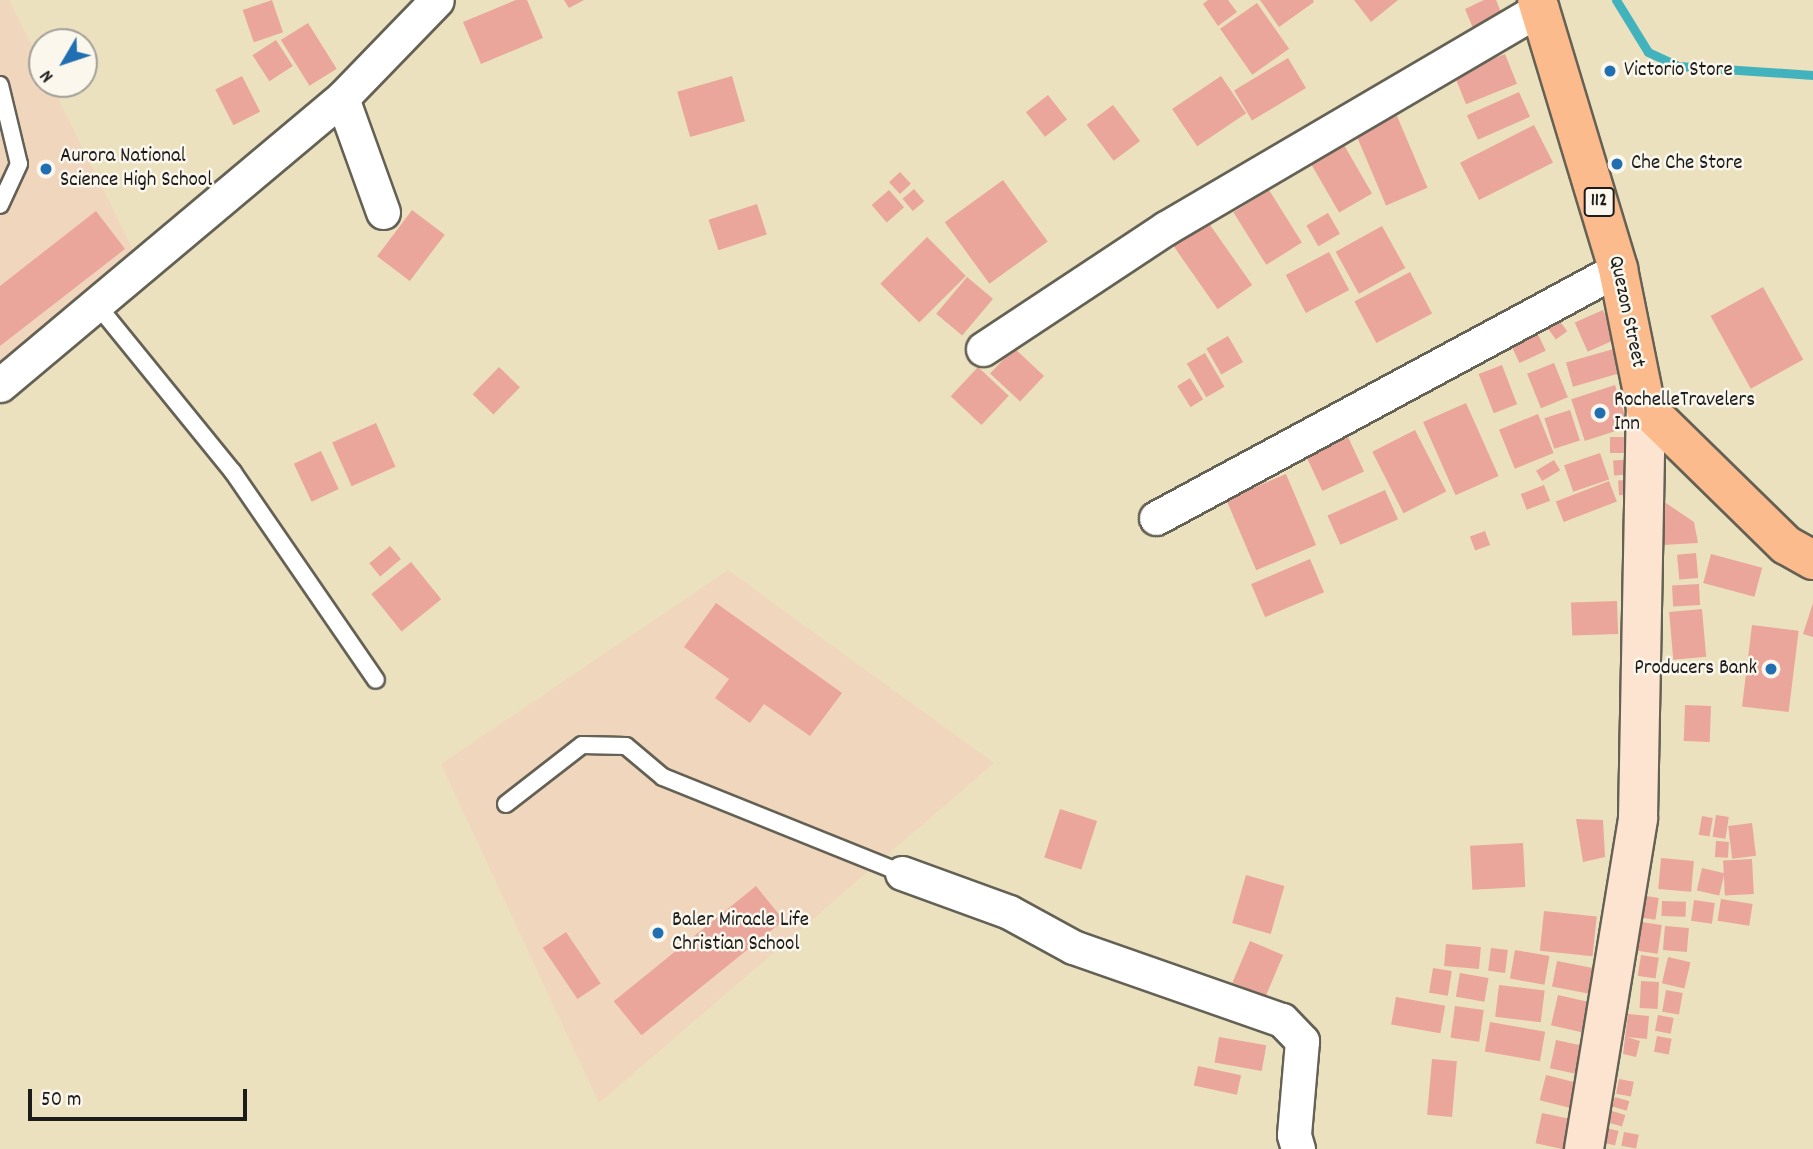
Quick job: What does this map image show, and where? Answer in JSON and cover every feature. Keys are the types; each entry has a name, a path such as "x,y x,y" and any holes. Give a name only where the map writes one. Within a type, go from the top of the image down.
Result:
{"main road":[{"name":"Quezon Street","path":"1539,4 1618,269 1646,408"},
{"path":"1646,408 1786,545 1813,560"}],"street":[{"path":"0,386 342,98 437,0"},
{"path":"982,349 1166,229 1539,4"},
{"path":"342,98 383,212"},
{"path":"1156,518 1618,269"},
{"path":"1584,1149 1638,818 1646,408"},
{"path":"902,873 1009,912 1073,947 1282,1020 1302,1041 1294,1135 1298,1149"}],"lane":[{"path":"0,85 19,164 0,205"},
{"path":"98,306 233,472 376,680"},
{"path":"506,804 582,745 626,746 663,777 902,873"}],"shaded area":[{"name":"Aurora National Science High School","path":"0,0 9,0 28,38 28,98 58,98 135,254 0,366"},
{"name":"Baler Miracle Life Christian School","path":"728,570 994,763 599,1103 441,764"}],"building":[{"path":"272,0 283,32 254,42 243,10"},
{"path":"516,0 527,0 543,38 481,64 463,22"},
{"path":"564,0 584,0 569,8"},
{"path":"1208,0 1228,0 1237,12 1218,26 1203,4"},
{"path":"1260,0 1313,0 1314,2 1279,27"},
{"path":"1354,0 1398,0 1371,22"},
{"path":"1484,0 1496,0 1504,20 1475,33 1465,9"},
{"path":"1257,3 1289,49 1252,75 1220,29"},
{"path":"308,23 337,69 309,86 281,40"},
{"path":"276,40 293,66 269,81 253,55"},
{"path":"1505,54 1517,84 1466,104 1454,75"},
{"path":"1288,58 1306,88 1252,120 1234,90"},
{"path":"242,76 260,112 233,125 215,90"},
{"path":"732,76 745,121 690,137 677,92"},
{"path":"1221,76 1246,113 1197,146 1172,109"},
{"path":"1519,92 1530,117 1478,140 1467,115"},
{"path":"1048,95 1067,119 1045,137 1026,112"},
{"path":"1113,105 1140,141 1114,161 1087,125"},
{"path":"1397,116 1427,188 1386,205 1356,134"},
{"path":"1534,125 1553,162 1479,200 1460,163"},
{"path":"1344,145 1372,193 1339,212 1311,164"},
{"path":"900,172 911,184 900,194 889,182"},
{"path":"1003,180 1048,241 989,284 945,222"},
{"path":"914,189 924,201 913,211 903,199"},
{"path":"889,190 904,207 887,222 872,205"},
{"path":"1269,190 1302,243 1266,265 1233,212"},
{"path":"757,204 767,234 718,250 708,220"},
{"path":"412,210 445,235 410,281 377,256"},
{"path":"96,211 125,249 0,346 0,286"},
{"path":"1328,213 1340,234 1318,246 1306,226"},
{"path":"1208,222 1252,285 1218,309 1174,246"},
{"path":"1382,226 1405,268 1359,294 1336,252"},
{"path":"927,237 966,276 919,323 880,284"},
{"path":"1329,252 1349,290 1306,313 1286,275"},
{"path":"1410,272 1432,313 1376,343 1354,302"},
{"path":"967,277 993,299 962,336 936,314"},
{"path":"1763,287 1803,360 1751,389 1711,316"},
{"path":"1603,310 1616,339 1588,352 1575,323"},
{"path":"1559,320 1567,331 1556,340 1548,328"},
{"path":"1536,330 1546,351 1519,363 1510,342"},
{"path":"1228,336 1243,362 1221,374 1206,348"},
{"path":"1014,348 1044,376 1020,402 990,374"},
{"path":"1617,348 1624,372 1573,387 1566,363"},
{"path":"1205,353 1224,387 1206,397 1187,364"},
{"path":"1554,363 1568,397 1541,408 1527,374"},
{"path":"1502,365 1517,404 1494,413 1479,374"},
{"path":"499,367 520,387 493,414 473,394"},
{"path":"978,367 1009,396 981,425 951,396"},
{"path":"1190,378 1203,399 1191,407 1177,386"},
{"name":"RochelleTravelers Inn","path":"1615,385 1629,427 1585,441 1571,399"},
{"path":"1466,403 1499,476 1456,495 1423,422"},
{"path":"1570,410 1580,440 1554,449 1544,418"},
{"path":"1538,414 1554,453 1515,469 1499,430"},
{"path":"376,423 396,467 352,486 332,443"},
{"path":"1415,430 1446,491 1404,513 1372,452"},
{"path":"1348,437 1364,471 1322,491 1306,456"},
{"path":"1610,437 1637,437 1637,453 1610,453"},
{"path":"321,451 339,489 312,502 294,464"},
{"path":"1600,453 1609,479 1573,492 1564,465"},
{"path":"1636,459 1637,474 1614,476 1613,461"},
{"path":"1554,460 1560,470 1542,481 1536,471"},
{"path":"1286,474 1316,545 1256,570 1226,499"},
{"path":"1638,479 1639,494 1619,495 1618,480"},
{"path":"1609,481 1617,502 1564,522 1556,501"},
{"path":"1544,485 1550,501 1527,510 1521,494"},
{"path":"1385,490 1398,519 1340,545 1327,516"},
{"path":"1660,499 1694,522 1698,543 1663,545"},
{"path":"1485,531 1490,545 1475,551 1470,536"},
{"path":"390,546 401,559 380,576 369,563"},
{"path":"1696,553 1698,578 1679,580 1677,555"},
{"path":"1711,554 1762,568 1754,597 1703,583"},
{"path":"1310,559 1324,592 1265,617 1251,584"},
{"path":"411,562 441,599 402,631 371,594"},
{"path":"1699,584 1700,605 1673,606 1672,585"},
{"path":"1617,601 1618,634 1572,636 1571,603"},
{"path":"716,603 842,693 810,736 764,704 750,723 715,698 729,679 684,647"},
{"path":"1813,603 1813,637 1803,634"},
{"path":"1702,609 1706,657 1673,660 1669,612"},
{"name":"Producers Bank","path":"1752,625 1799,631 1789,712 1742,706"},
{"path":"1685,705 1711,706 1710,742 1684,741"},
{"path":"1060,809 1097,821 1081,870 1044,858"},
{"path":"1716,815 1729,817 1725,839 1713,837"},
{"path":"1702,816 1713,818 1710,837 1699,835"},
{"path":"1576,819 1603,820 1605,857 1583,862"},
{"path":"1752,823 1756,856 1732,859 1728,826"},
{"path":"1716,841 1729,842 1728,858 1715,857"},
{"path":"1523,843 1525,887 1472,890 1470,846"},
{"path":"1661,858 1694,861 1691,892 1658,889"},
{"path":"1752,859 1754,894 1725,895 1723,861"},
{"path":"1702,868 1724,873 1719,896 1697,890"},
{"path":"1246,875 1284,886 1271,934 1232,923"},
{"path":"756,886 784,920 641,1035 614,1001"},
{"path":"1646,896 1659,898 1655,920 1643,918"},
{"path":"1721,899 1753,904 1749,926 1718,921"},
{"path":"1694,900 1715,903 1712,924 1691,921"},
{"path":"1662,901 1686,902 1685,917 1661,916"},
{"path":"1544,911 1597,917 1593,956 1540,951"},
{"path":"1641,922 1662,925 1658,954 1637,951"},
{"path":"1665,926 1689,928 1687,952 1663,950"},
{"path":"566,932 601,983 577,999 543,948"},
{"path":"1250,941 1283,955 1266,996 1232,982"},
{"path":"1446,944 1481,947 1479,969 1444,966"},
{"path":"1491,948 1508,950 1505,973 1488,971"},
{"path":"1515,950 1549,956 1544,985 1510,979"},
{"path":"1641,955 1659,958 1655,979 1638,976"},
{"path":"1668,957 1690,962 1684,988 1662,983"},
{"path":"1557,961 1599,969 1594,995 1552,987"},
{"path":"1433,968 1452,971 1448,996 1429,993"},
{"path":"1460,973 1489,978 1484,1002 1456,997"},
{"path":"1641,981 1659,982 1658,1009 1640,1008"},
{"path":"1499,985 1545,991 1541,1022 1495,1017"},
{"path":"1666,990 1683,993 1679,1015 1662,1012"},
{"path":"1558,995 1592,1003 1585,1033 1551,1025"},
{"path":"1396,997 1445,1006 1440,1033 1391,1025"},
{"path":"1455,1006 1484,1010 1479,1042 1451,1038"},
{"path":"1628,1014 1649,1016 1647,1039 1627,1037 1640,1041 1636,1057 1623,1054"},
{"path":"1658,1015 1674,1018 1671,1034 1655,1031"},
{"path":"1490,1022 1545,1032 1540,1061 1485,1052"},
{"path":"1657,1036 1672,1039 1669,1055 1654,1052"},
{"path":"1219,1037 1266,1045 1262,1071 1214,1063"},
{"path":"1556,1040 1593,1048 1587,1076 1550,1068"},
{"path":"1432,1059 1457,1061 1452,1117 1427,1115"},
{"path":"1198,1066 1241,1075 1237,1095 1194,1086"},
{"path":"1546,1075 1587,1085 1580,1110 1540,1100"},
{"path":"1619,1079 1634,1082 1631,1097 1616,1094"},
{"path":"1615,1097 1629,1101 1627,1111 1612,1107"},
{"path":"1612,1111 1625,1115 1622,1127 1608,1122"},
{"path":"1542,1113 1581,1121 1575,1149 1536,1143"},
{"path":"1607,1128 1619,1131 1615,1145 1603,1143"},
{"path":"1624,1132 1639,1135 1636,1149 1621,1146"}],"waterway":[{"path":"1616,0 1648,52 1678,66 1813,75"}],"place":[{"name":"Victorio Store","path":"1610,71"},
{"name":"Che Che Store","path":"1617,164"},
{"name":"Aurora National Science High School","path":"46,169"},
{"name":"RochelleTravelers Inn","path":"1600,413"},
{"name":"Producers Bank","path":"1771,669"},
{"name":"Baler Miracle Life Christian School","path":"658,933"}]}
